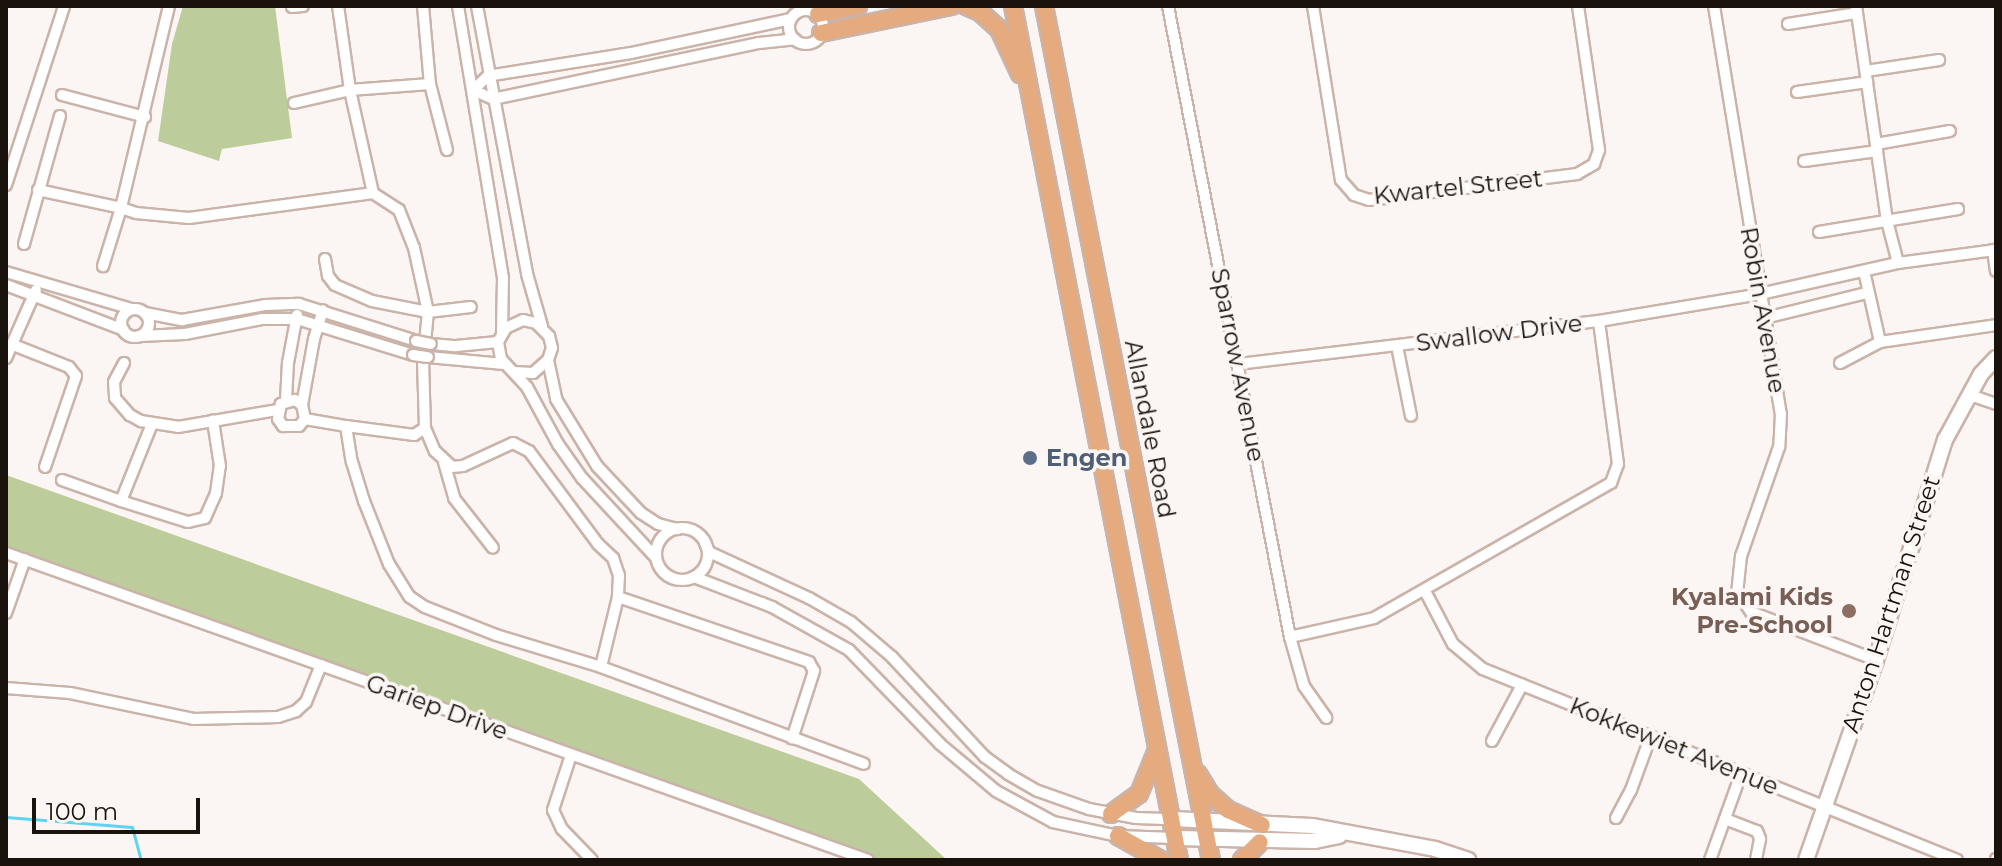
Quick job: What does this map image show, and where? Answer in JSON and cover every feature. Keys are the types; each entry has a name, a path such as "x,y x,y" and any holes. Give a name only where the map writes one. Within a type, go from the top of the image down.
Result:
{"main road":[{"path":"821,33 951,6"},
{"path":"966,6 989,19 1005,39 1035,113"},
{"path":"1013,6 1179,860"},
{"name":"Allandale Road","path":"1044,6 1211,860"},
{"path":"818,14 848,7"},
{"path":"1111,814 1139,794 1158,748"},
{"path":"1191,763 1210,794 1261,833 1242,860"},
{"path":"1118,836 1161,860"}],"street":[{"path":"6,185 64,6"},
{"path":"103,266 145,117 169,6"},
{"path":"292,7 303,6"},
{"path":"338,6 350,90 373,193"},
{"path":"423,6 430,84 447,150"},
{"path":"458,6 503,278 505,316 500,337 504,364"},
{"path":"477,6 533,302 551,342 548,360 556,399 597,466 641,513 658,524 691,530 705,543 709,552 809,598 851,622 892,657 985,757 1008,774 1065,802 1111,814 1202,818 1261,833"},
{"name":"Sparrow Avenue","path":"1168,6 1290,637 1304,686 1326,718"},
{"name":"Kwartel Street","path":"1313,6 1341,180 1354,195 1369,200 1577,174 1594,164 1599,150 1578,6"},
{"name":"Robin Avenue","path":"1714,6 1781,432 1771,474 1739,564 1736,586 1745,607 1876,660"},
{"path":"1788,24 1856,9 1887,221 1898,263"},
{"path":"805,10 818,14 821,33 810,43 795,39 759,43 493,99 473,90 488,76 631,53 791,19 805,10"},
{"path":"791,19 790,30 795,39"},
{"path":"1797,92 1939,60"},
{"path":"294,103 350,90 430,84"},
{"path":"62,95 145,117"},
{"path":"24,244 60,116"},
{"path":"1804,161 1950,131"},
{"path":"38,190 136,213 189,218 373,193 399,210 407,223 428,312 423,362 425,428 444,462 454,498 493,548"},
{"path":"1819,232 1958,209"},
{"path":"1994,250 1996,271"},
{"name":"Swallow Drive","path":"1238,364 1599,321 1760,294 1898,263 1994,250"},
{"path":"325,259 328,276 341,290 372,301 428,312 471,307"},
{"path":"1864,271 1880,342"},
{"path":"6,272 145,313 182,320 265,305 299,304 416,341 456,346 500,337 517,321 530,320 542,326"},
{"path":"6,358 40,280"},
{"path":"6,285 35,293 139,336 185,334 262,319 297,319 413,355 504,364 514,372 582,478 656,558 667,576 681,580 694,577 785,614 849,650 940,744 996,791 1053,822 1118,836 1206,839 1312,826 1343,835 1426,847 1468,860"},
{"path":"1765,318 1867,293"},
{"path":"124,363 114,382 115,398 130,415 152,424 178,427 249,412 277,410 286,400 288,363 299,304"},
{"path":"124,330 122,320 132,309"},
{"path":"305,419 302,405 323,310"},
{"path":"139,336 148,326 145,313"},
{"path":"1290,637 1359,624 1425,591 1601,492 1616,477 1618,464 1599,321"},
{"path":"1840,363 1880,342 1996,325"},
{"path":"11,344 69,367 76,376 45,467"},
{"path":"1397,346 1411,416"},
{"name":"Anton Hartman Street","path":"1806,860 1822,807 1876,660 1945,440 1970,395 1996,358"},
{"path":"514,372 533,373 548,360"},
{"path":"1970,395 1996,404"},
{"path":"286,400 302,405"},
{"path":"277,410 278,419 291,428 305,419 414,435 425,428"},
{"path":"62,480 188,522 205,518 216,493 220,466 213,421"},
{"path":"121,501 152,424"},
{"path":"346,426 352,462 389,564 410,597 425,607 496,635 601,667 864,764"},
{"path":"444,462 463,466 513,443 524,446 598,544 613,558 619,575 618,597 601,667"},
{"path":"656,558 661,539 677,529"},
{"path":"694,577 707,562 705,543"},
{"name":"Gariep Drive","path":"6,553 868,860"},
{"path":"6,613 25,559"},
{"name":"Kokkewiet Avenue","path":"1425,591 1463,656 1483,669 1957,860"},
{"path":"618,597 809,662 814,671 792,739"},
{"path":"6,688 70,693 193,719 278,717 296,711 306,702 321,665"},
{"path":"1492,741 1522,685"},
{"path":"1616,818 1631,790 1650,738"},
{"path":"571,755 553,810 562,829 592,860"},
{"path":"1710,860 1741,774"},
{"path":"1725,819 1757,831 1760,839 1756,860"}],"green space":[{"path":"183,6 275,6 292,138 222,149 219,161 158,141 172,44"},
{"path":"6,475 859,779 947,860 868,860 6,554"}],"waterway":[{"path":"6,817 132,827 141,860"}],"place":[{"name":"Engen","path":"1030,458"},
{"name":"Kyalami Kids Pre-School","path":"1849,611"}]}
